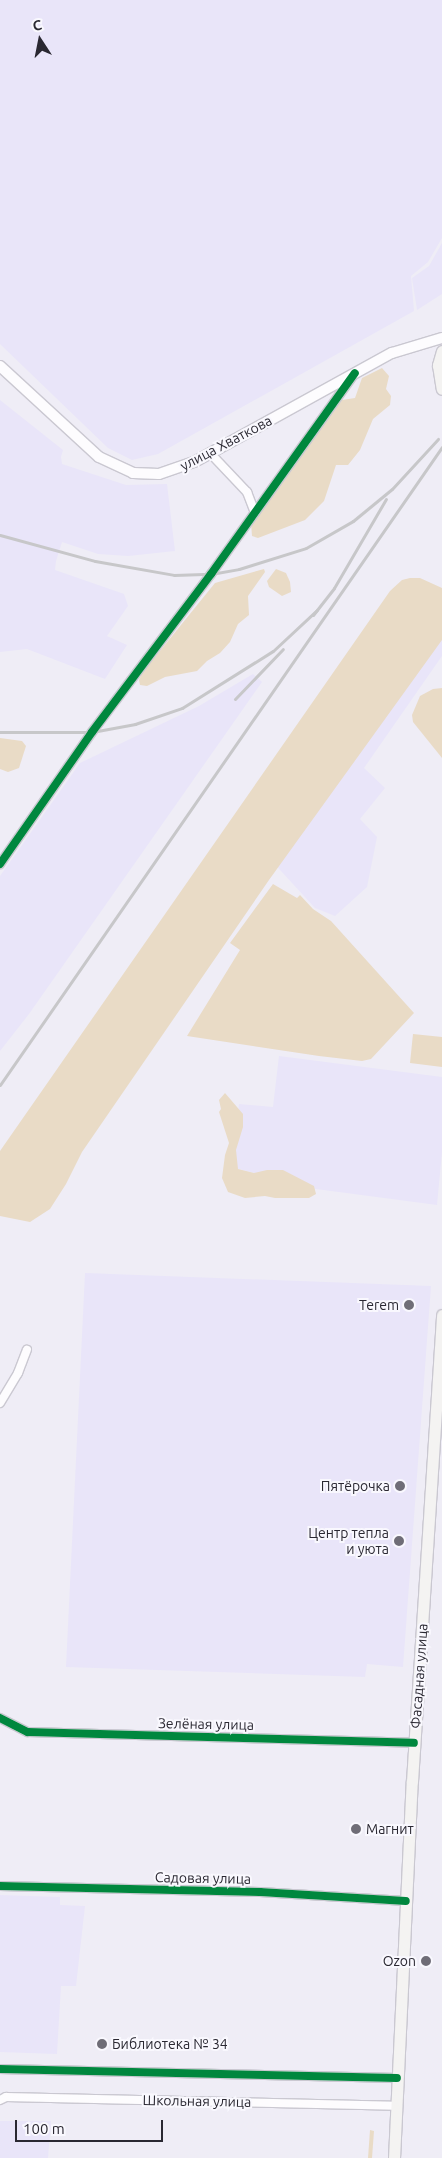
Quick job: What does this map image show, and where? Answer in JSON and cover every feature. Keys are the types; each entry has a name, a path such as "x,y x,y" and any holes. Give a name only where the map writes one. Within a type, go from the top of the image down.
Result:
{"main road":[{"path":"442,351 438,365 442,389"},
{"name":"Фасадная улица","path":"394,2158 396,2078 414,1743 442,1315"}],"street":[{"name":"улица Хваткова","path":"0,366 99,457 133,473 159,474 181,468 210,454 392,354 442,338"},
{"path":"0,864 92,732 355,373"},
{"path":"210,454 247,492 255,512"},
{"path":"0,1404 18,1373 26,1350"},
{"name":"Зелёная улица","path":"0,1718 28,1732 414,1743"},
{"name":"Садовая улица","path":"0,1886 260,1892 406,1901"},
{"path":"0,2069 396,2078"},
{"name":"Школьная улица","path":"0,2100 6,2097 16,2097 395,2106"}],"shaded area":[{"path":"0,0 442,0 442,238 428,262 411,276 414,311 158,454 132,460 108,448 0,344"},
{"path":"442,243 442,294 417,310 412,278 429,266"},
{"path":"382,368 389,376 386,389 391,396 390,405 373,419 360,450 348,465 336,465 324,501 305,520 258,538 252,536 251,523 342,400 355,398 362,378"},
{"path":"0,400 63,450 62,464 126,485 167,484 175,551 128,556 98,554 62,542 55,570 124,594 128,606 107,636 127,645 105,679 27,649 0,652"},
{"path":"264,569 265,572 248,596 249,615 238,624 230,642 220,653 207,661 197,671 165,677 147,686 140,685 139,680 142,673 215,583"},
{"path":"276,569 286,573 290,582 291,592 282,596 269,587 267,581"},
{"path":"420,578 442,588 442,640 269,880 82,1152 66,1184 50,1209 30,1222 0,1216 0,1151 390,591 402,580"},
{"path":"442,618 442,656 364,768 385,788 360,819 377,837 367,887 335,916 315,908 270,859"},
{"path":"253,674 262,682 29,1014 0,1051 0,876 80,763 199,706"},
{"path":"442,688 442,758 413,722 412,715 420,696 433,689"},
{"path":"0,738 22,741 26,746 19,768 8,772 0,769"},
{"path":"273,884 297,898 300,895 313,909 331,921 414,1013 371,1059 362,1061 319,1056 187,1036 240,950 230,943"},
{"path":"413,1034 442,1037 442,1067 410,1063"},
{"path":"279,1056 442,1077 442,1152 437,1205 316,1189 231,1167 239,1104 273,1107"},
{"path":"225,1093 243,1114 243,1127 236,1150 238,1169 254,1173 267,1170 283,1170 314,1186 316,1194 309,1198 275,1198 265,1196 245,1198 228,1192 222,1178 225,1155 229,1143 219,1112 221,1109 219,1100"},
{"path":"85,1273 431,1286 403,1667 367,1664 365,1677 66,1667"},
{"path":"0,1895 60,1897 60,1905 85,1906 76,1986 61,1986 57,2054 0,2052"},
{"path":"0,2121 51,2121 48,2158 0,2158"},
{"path":"370,2130 374,2131 372,2158 368,2158"}],"railway":[{"path":"0,535 95,561 174,575 211,574 239,569 306,548 353,521 392,489 438,439"},
{"path":"0,1085 442,447"},
{"path":"313,615 334,588 386,499"},
{"path":"0,732 92,732 135,724 182,708 273,651 317,610"},
{"path":"235,699 283,649"}],"cycle path":[{"path":"0,864 92,732 211,574 355,373"},
{"path":"0,1718 28,1732 414,1743"},
{"path":"0,1886 260,1892 406,1901"},
{"path":"0,2069 397,2078"}],"place":[{"name":"Terem","path":"409,1305"},
{"name":"Пятёрочка","path":"400,1486"},
{"name":"Центр тепла и уюта","path":"399,1541"},
{"name":"Магнит","path":"356,1829"},
{"name":"Ozon","path":"426,1961"},
{"name":"Библиотека № 34","path":"102,2044"}]}
